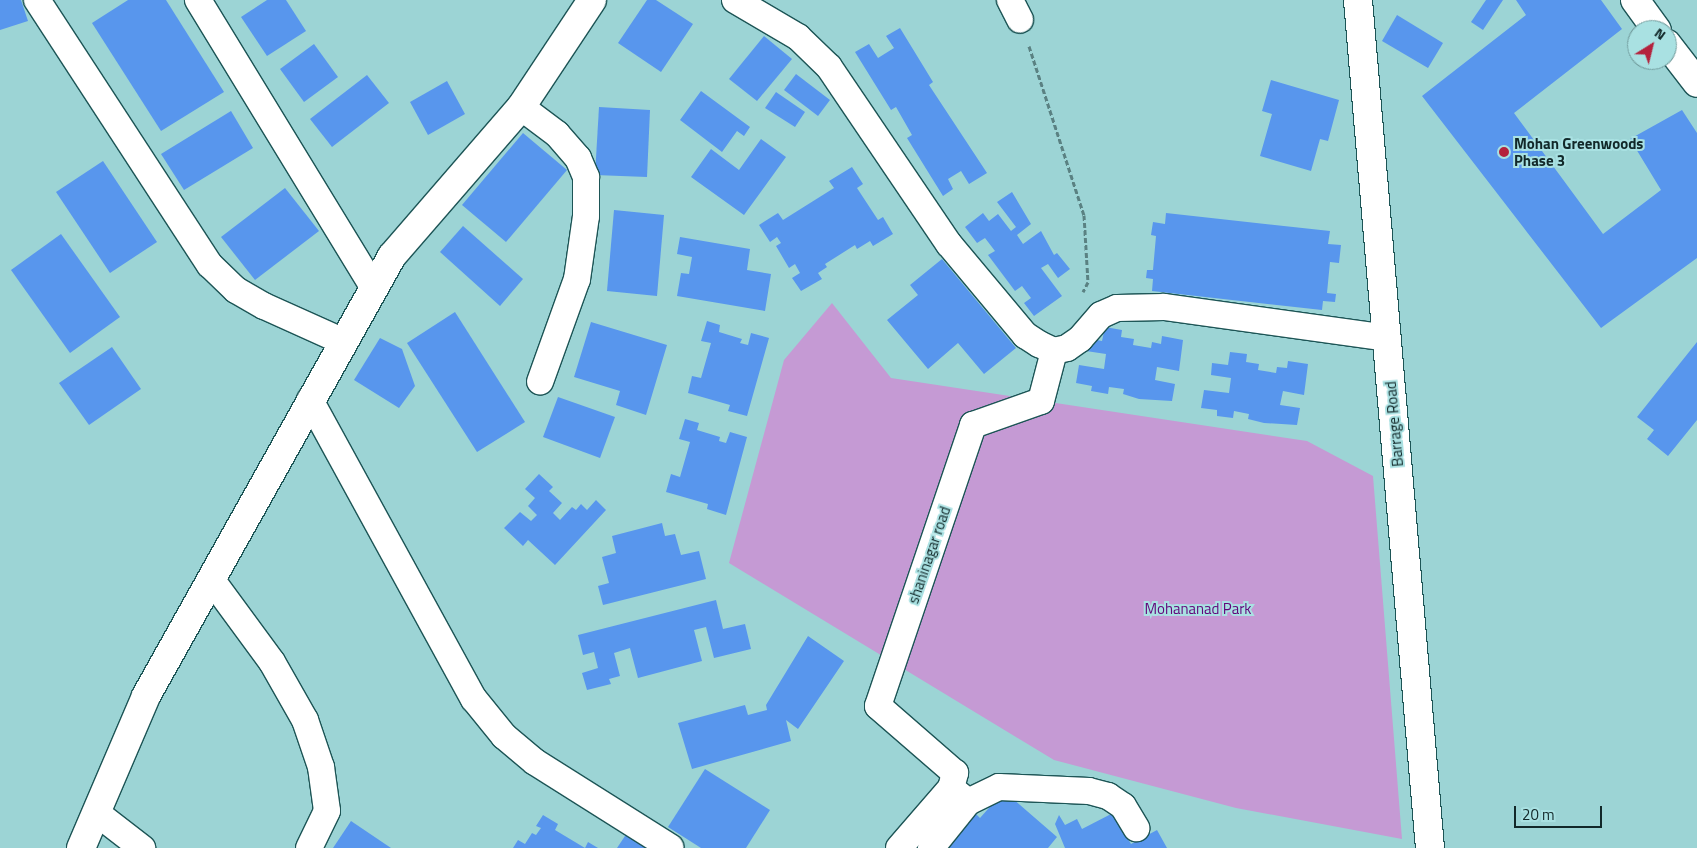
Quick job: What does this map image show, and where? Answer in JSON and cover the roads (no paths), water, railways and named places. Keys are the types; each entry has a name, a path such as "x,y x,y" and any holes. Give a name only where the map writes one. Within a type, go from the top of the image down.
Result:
{"street":[{"path":"37,0 210,265 236,290 264,306 342,341"},
{"path":"198,0 374,288"},
{"path":"81,848 98,814 146,696 342,341 392,256 522,107 592,0"},
{"path":"735,0 798,37 829,66 949,244 1025,335 1054,351 1073,344 1101,315 1117,308 1164,307 1387,338"},
{"name":"Barrage Road","path":"1358,0 1430,848"},
{"path":"1635,0 1650,20"},
{"path":"1677,57 1697,83"},
{"path":"522,107 557,134 578,158 586,177 586,216 577,279 540,382"},
{"name":"shaninagar road","path":"958,787 878,706 973,425 1041,401 1054,351"},
{"path":"310,400 474,699 504,736 536,762 670,847"},
{"path":"211,579 272,662 305,720 321,766 327,811 309,848"},
{"path":"899,848 958,787 999,786 1089,791 1108,796 1123,806 1136,828"},
{"path":"931,848 958,787"},
{"path":"98,814 142,848"}],"place":[{"name":"Mohan Greenwoods Phase 3","path":"1504,152"}],"park label":[{"name":"Mohananad Park","path":"1198,609"}]}
